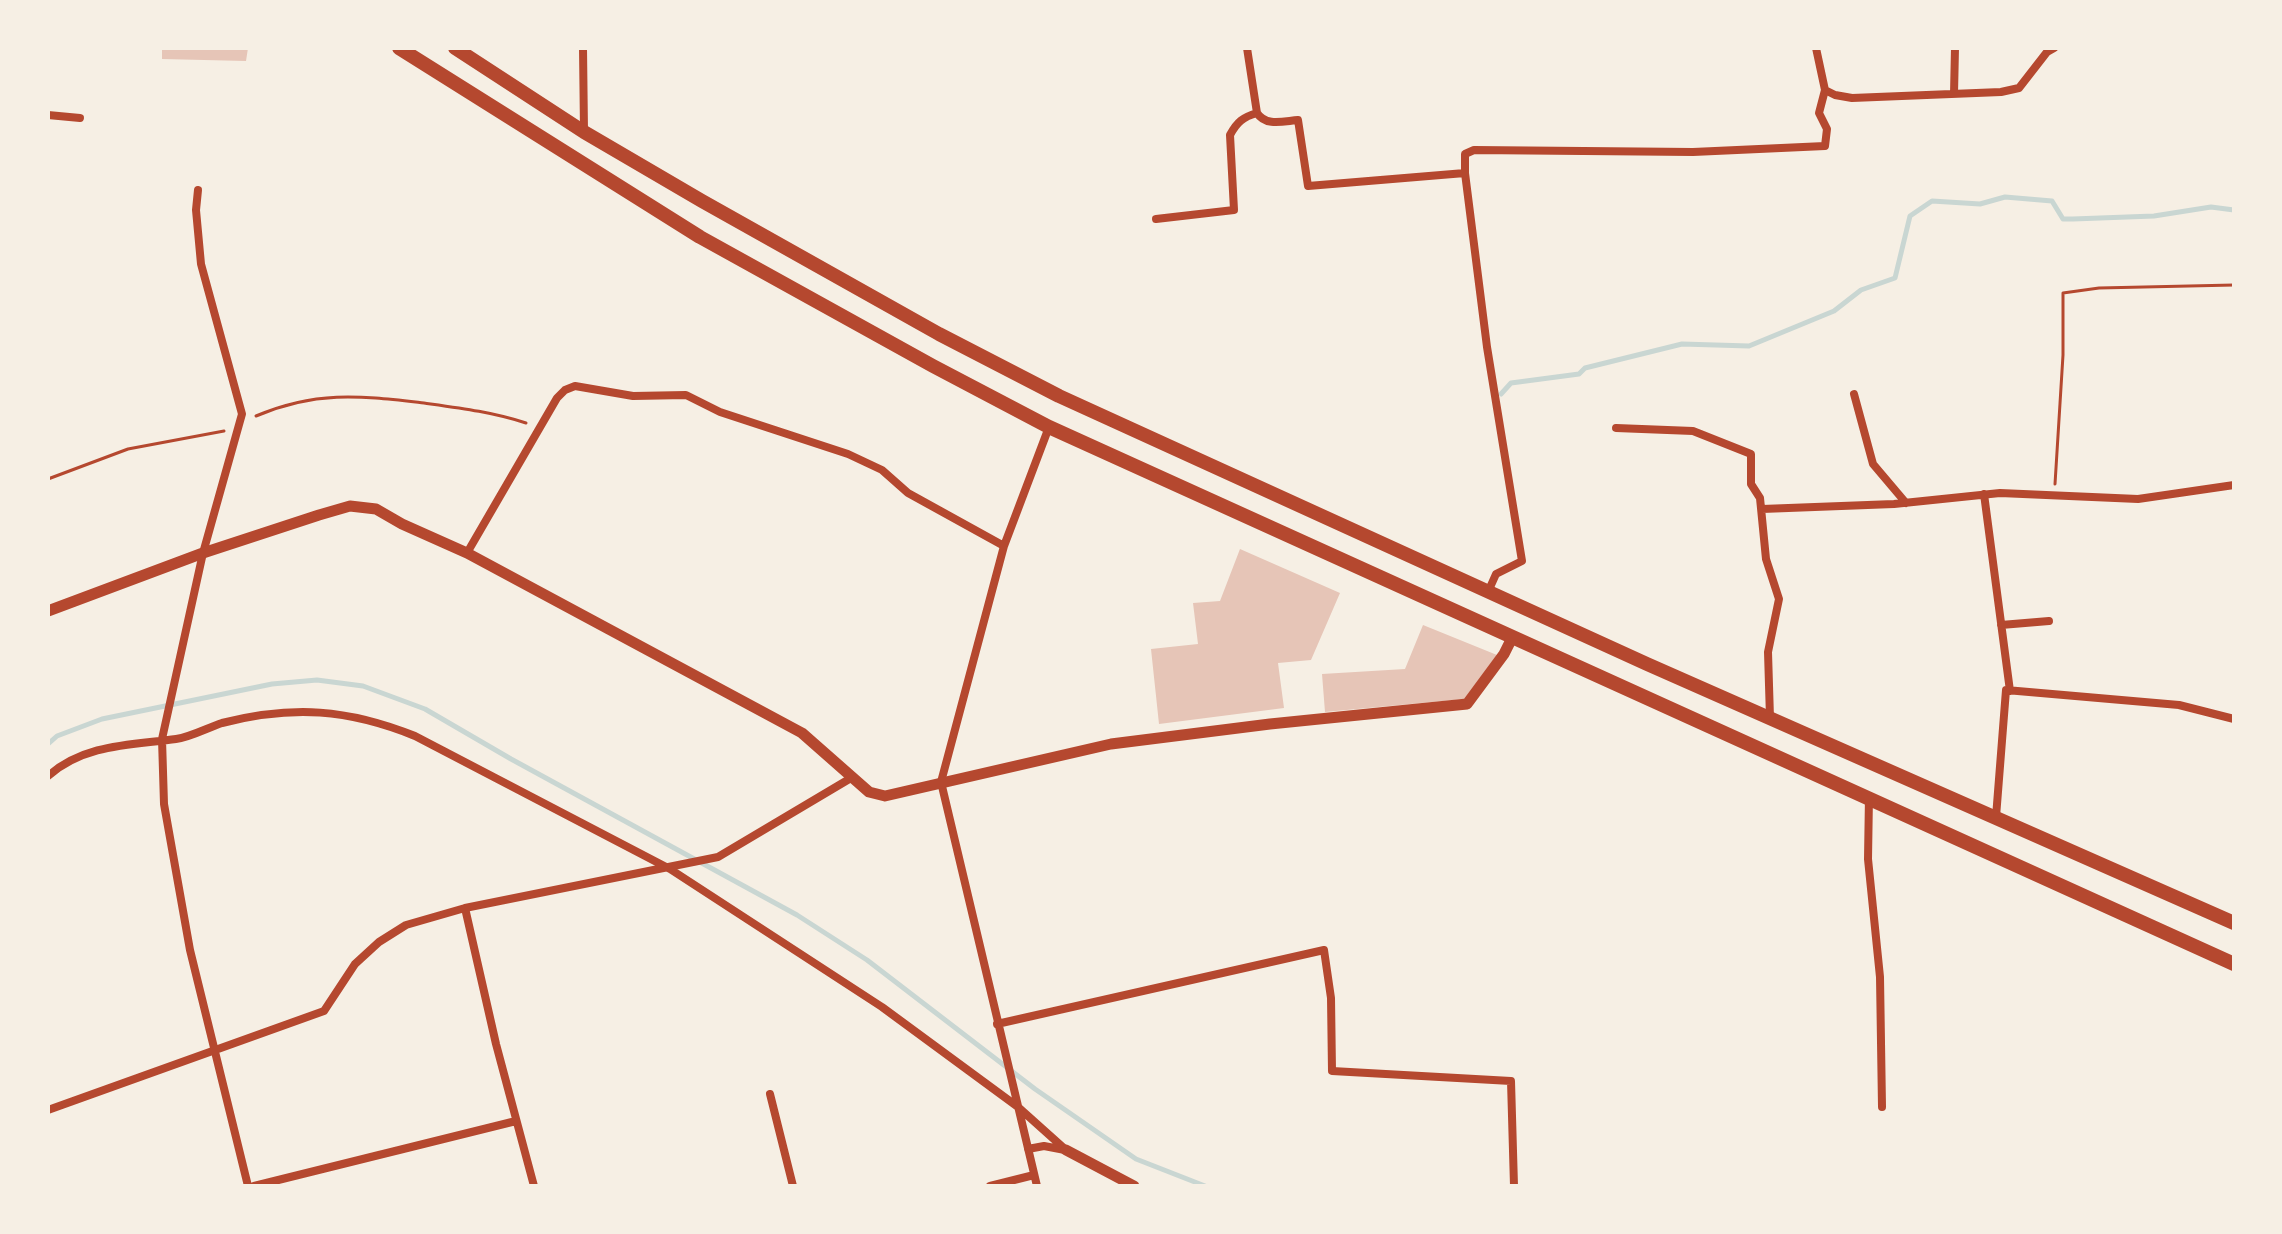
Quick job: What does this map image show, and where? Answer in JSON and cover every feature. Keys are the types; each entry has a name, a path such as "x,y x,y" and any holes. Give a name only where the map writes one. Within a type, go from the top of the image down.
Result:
{"highway":[{"path":"399,48 700,237 1049,427 2234,964"},
{"path":"455,48 584,132 819,269 1059,396 1488,592 2234,923"}],"street":[{"path":"583,48 584,132"},
{"path":"1247,48 1257,113 1261,120 1298,120 1308,186 1465,173"},
{"path":"1488,592 1496,574 1522,561 1487,347 1465,154 1474,150 1693,152 1825,146 1827,129 1819,113 1825,90 1816,48"},
{"path":"1954,94 1955,48"},
{"path":"1825,90 1852,98 2001,92 2019,88 2047,52 2054,48"},
{"path":"1156,219 1234,210 1230,135 1235,124 1257,113"},
{"path":"48,115 80,118"},
{"path":"198,190 196,210 201,264 242,414 203,553 162,739 164,804 190,950 251,1186 516,1121"},
{"path":"467,553 557,398 575,386 633,396 686,395 720,412 859,459 882,470 908,493 1004,546"},
{"path":"1854,394 1873,464 1906,503"},
{"path":"1037,1186 941,782 1004,546 1049,427"},
{"path":"1616,428 1693,431 1751,454 1751,484 1760,498 1766,559 1779,599 1768,652 1770,718"},
{"path":"1762,509 1906,503 1984,494 2138,499 2234,485"},
{"path":"1984,494 2010,691"},
{"path":"48,611 203,553 350,506 376,509 467,553 802,733 869,792 885,796 1111,744 1467,704 1504,654 1512,638"},
{"path":"2001,625 2049,621"},
{"path":"1996,817 2006,690 2187,706 2234,719"},
{"path":"48,776 80,755 112,746 177,739 259,715 317,712 351,715 383,723 415,736 670,869 882,1007 1018,1107 1066,1150 1134,1186"},
{"path":"48,1110 324,1011 355,964 379,942 406,925 465,908 718,857 851,778"},
{"path":"1869,796 1868,859 1880,977 1882,1107"},
{"path":"465,908 534,1186"},
{"path":"997,1024 1324,950 1331,998 1332,1071 1511,1081 1514,1186"},
{"path":"770,1094 793,1186"},
{"path":"1028,1149 1044,1146 1066,1150"},
{"path":"990,1186 1034,1175"}],"path":[{"path":"2054,496 2063,355 2063,293 2099,288 2234,285"},
{"path":"48,479 128,449 224,431 287,404 354,395 489,411 541,427"}],"building":[{"path":"162,48 248,48 246,61 162,59"},
{"path":"1240,549 1340,593 1311,660 1278,663 1284,708 1159,724 1151,649 1198,644 1193,603 1220,601"},
{"path":"1423,625 1497,655 1464,699 1325,712 1322,674 1405,669"}],"waterway":[{"path":"1501,394 1511,383 1579,374 1585,368 1682,344 1749,346 1834,311 1861,290 1895,278 1910,216 1932,201 1980,204 2005,197 2052,201 2063,219 2154,216 2211,207 2234,210"},
{"path":"48,744 57,736 102,719 272,684 317,680 363,686 425,709 797,915 867,960 1035,1089 1136,1159 1205,1186"}]}
